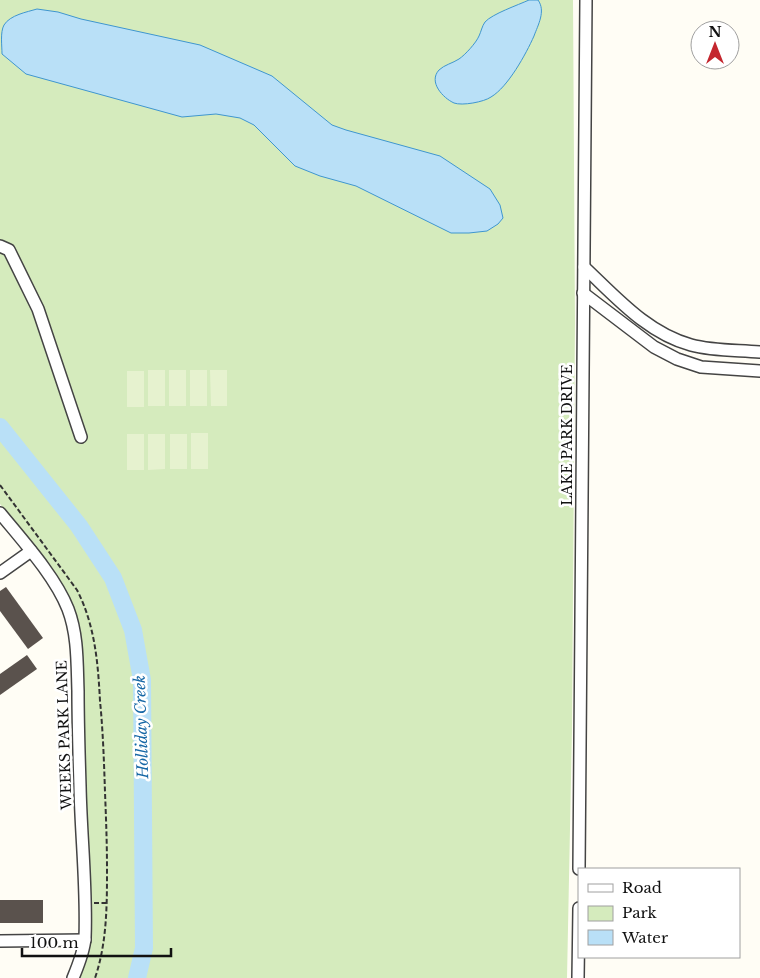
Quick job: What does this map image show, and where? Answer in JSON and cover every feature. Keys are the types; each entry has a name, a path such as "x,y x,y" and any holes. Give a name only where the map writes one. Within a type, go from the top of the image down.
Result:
{"street":[{"name":"LAKE PARK DRIVE","path":"579,868 586,0"},
{"path":"0,246 9,250 38,309 81,437"},
{"path":"584,267 636,316 674,339 708,348 760,352"},
{"path":"584,293 654,347 677,359 701,367 760,371"},
{"name":"WEEKS PARK LANE","path":"0,513 31,551 60,594 73,626 77,654 85,903 85,940 73,978"},
{"path":"0,573 31,551"},
{"path":"0,941 85,940"},
{"path":"578,958 578,978"}],"green space":[{"path":"0,0 573,0 575,322 572,729 567,978 80,978 90,949 90,919 78,632 34,549 0,504"},
{"path":"148,370 165,370 165,406 148,406"},
{"path":"169,370 186,370 186,406 169,406"},
{"path":"190,370 207,370 207,406 190,406"},
{"path":"210,370 227,370 227,406 211,406"},
{"path":"127,371 144,371 144,407 127,407"},
{"path":"191,433 208,433 208,469 191,469"},
{"path":"127,434 144,434 144,470 127,470"},
{"path":"148,434 165,434 165,469 148,470"},
{"path":"170,434 187,434 187,469 170,469"}],"water":[{"path":"529,0 538,0 540,4 539,23 521,61 504,86 491,97 473,103 458,104 445,97 438,89 435,80 439,70 459,59 467,52 478,39 488,19"},
{"path":"37,9 58,12 81,19 200,45 272,76 332,125 440,156 490,189 500,205 503,218 498,224 487,231 451,233 356,186 320,176 295,166 254,125 240,118 216,114 182,117 26,74 2,54 2,31 4,25 10,19 19,14"}],"building":[{"path":"6,587 43,638 28,649 0,611 0,591"},
{"path":"27,655 37,669 0,695 0,674"},
{"path":"0,900 43,900 43,923 0,923"}],"waterway":[{"name":"Holliday Creek","path":"0,427 79,526 113,578 133,630 142,680 144,948 137,978"}]}
